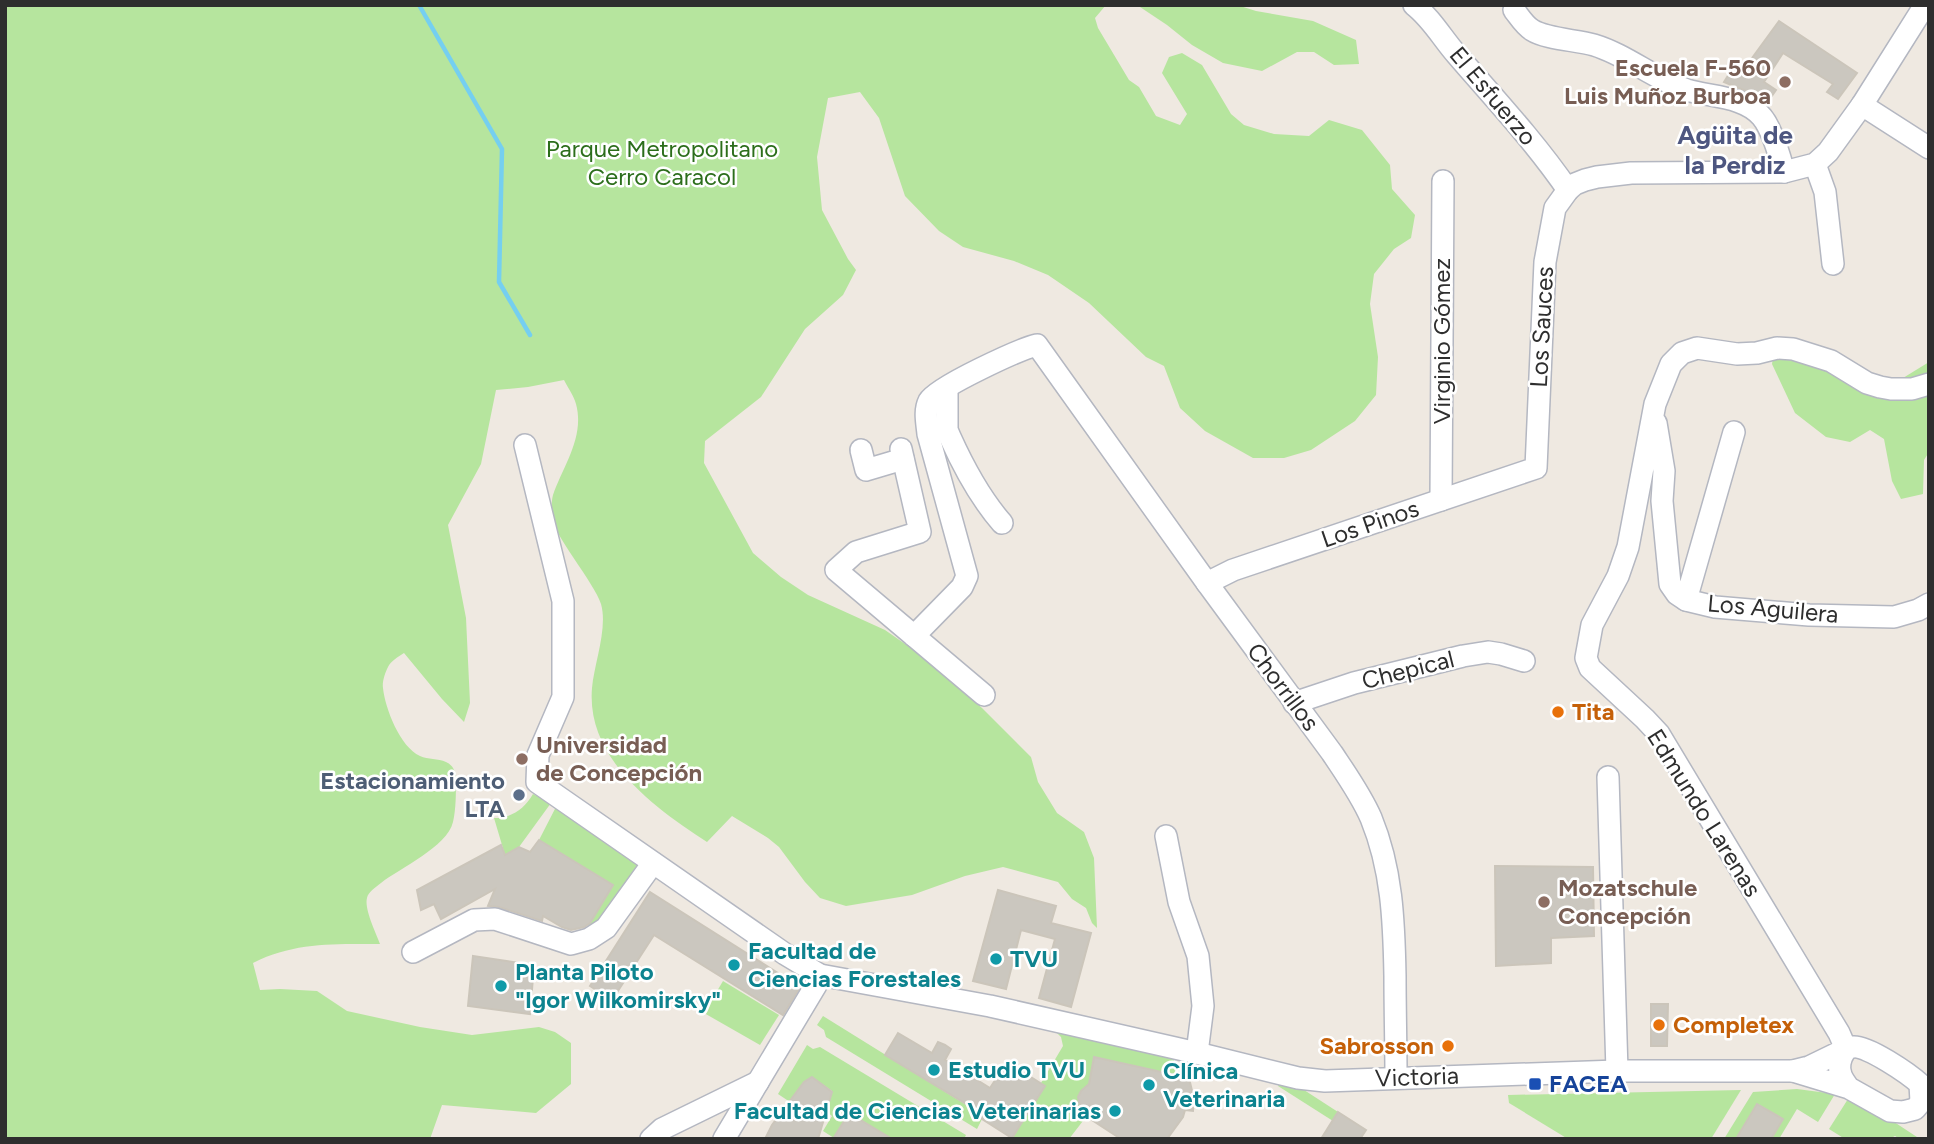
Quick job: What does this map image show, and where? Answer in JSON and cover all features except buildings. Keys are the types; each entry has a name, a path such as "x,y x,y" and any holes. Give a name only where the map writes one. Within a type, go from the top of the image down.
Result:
{"street":[{"name":"El Esfuerzo","path":"1414,5 1427,16 1568,190"},
{"path":"1568,190 1585,180 1631,173 1784,172 1815,163 1828,152 1862,105 1926,5"},
{"path":"1514,9 1530,29 1542,35 1607,49 1687,90 1749,107 1762,117 1780,154 1784,172"},
{"path":"1862,105 1929,148"},
{"path":"1815,163 1825,192 1833,264"},
{"name":"Virginio Gómez","path":"1441,500 1443,181"},
{"name":"Los Sauces","path":"1536,468 1545,262 1555,208 1568,190"},
{"name":"Chorrillos","path":"947,388 1016,352 1037,345 1332,753 1362,799 1387,865 1394,920 1396,1078"},
{"name":"Edmundo Larenas","path":"1846,1049 1839,1033 1658,734 1590,668 1586,658 1592,625 1618,576 1628,547 1654,412 1671,364 1682,353 1697,348 1737,354 1777,348 1793,349 1831,361 1867,383 1880,387 1912,389 1929,384"},
{"path":"914,636 962,587 967,576 928,434 926,412 929,401 947,388 947,430 950,438 983,499 1002,523"},
{"name":"Los Aguilera","path":"1654,412 1664,471 1662,502 1670,584 1677,594 1686,600 1716,607 1795,614 1894,617 1929,604"},
{"path":"1686,600 1734,432"},
{"path":"525,445 564,601 563,697 538,755 537,782 820,975 724,1139"},
{"path":"862,450 866,470 902,454 920,532 856,552 836,570 984,695"},
{"name":"Los Pinos","path":"1207,583 1233,570 1536,468"},
{"name":"Chepical","path":"1294,703 1354,683 1463,656 1488,652 1524,661"},
{"path":"1608,777 1617,1071"},
{"path":"1166,836 1179,902 1198,956 1203,1006 1197,1053"},
{"path":"412,952 474,920 495,919 570,944 589,939 606,928 653,863"},
{"name":"Victoria","path":"820,975 990,1006 1298,1078 1325,1081 1617,1071 1793,1071 1809,1067 1846,1049"},
{"path":"1849,1088 1841,1075 1840,1059 1846,1049 1854,1046 1869,1051 1924,1083 1922,1117"},
{"name":"Victoria","path":"1793,1071 1849,1088 1890,1111 1922,1117"},
{"path":"651,1139 662,1129 758,1082"}],"green space":[{"name":"Parque Metropolitano Cerro Caracol","path":"5,5 1106,5 1095,18 1098,28 1129,80 1139,87 1156,116 1180,125 1187,114 1162,73 1169,57 1182,53 1202,65 1231,114 1244,125 1274,134 1309,136 1329,120 1362,130 1390,165 1392,189 1415,215 1411,238 1394,249 1374,274 1370,304 1378,357 1376,395 1355,421 1311,450 1284,458 1253,458 1205,431 1180,408 1164,366 1146,357 1089,303 1048,275 1014,261 963,247 939,231 905,196 879,118 860,92 828,98 817,157 822,210 856,270 843,295 805,329 761,397 705,441 704,463 753,553 808,595 885,630 908,646 982,708 1031,757 1038,782 1057,813 1084,832 1094,858 1097,928 1086,908 1072,899 1058,882 1003,867 965,876 912,895 846,906 820,898 779,847 732,816 707,842 646,797 612,759 600,737 593,714 592,688 602,635 601,604 559,534 552,517 553,495 572,451 578,428 575,401 564,380 496,390 481,464 448,525 466,618 470,703 464,722 404,653 389,665 383,683 390,716 406,744 420,756 443,761 454,769 456,790 453,822 449,831 433,848 369,894 367,908 380,944 331,944 299,948 253,963 260,990 317,991 347,1011 472,1035 539,1027 555,1032 571,1043 571,1084 536,1113 442,1105 430,1139 5,1139"},
{"path":"1137,5 1237,5 1313,21 1356,40 1359,64 1334,65 1314,52 1297,52 1262,71 1223,63 1192,45"},
{"path":"1776,341 1874,380 1903,378 1929,362 1929,452 1924,460 1923,494 1901,499 1892,481 1884,439 1870,430 1850,442 1826,437 1795,413 1772,364"},
{"path":"533,794 551,803 519,847 505,855 494,818 517,812"},
{"path":"557,805 644,862 592,934 586,930 613,885 539,840"},
{"path":"723,981 779,1015 760,1045 704,1013"},
{"path":"823,1016 976,1111 982,1119 977,1129 826,1037 824,1030 817,1025"},
{"path":"1055,1031 1171,1057 1178,1065 1176,1075 1100,1081 1080,1112 1086,1117 1069,1139 1009,1139 1045,1086 1041,1083 1063,1046 1061,1037"},
{"path":"807,1045 813,1049 820,1047 966,1135 964,1139 892,1139 849,1113 834,1138 823,1131 832,1116 826,1111 832,1091 812,1077 804,1082 790,1102 778,1094"},
{"path":"1280,1082 1301,1088 1338,1112 1333,1121 1278,1086"},
{"path":"1797,1089 1835,1094 1818,1122 1797,1109 1779,1139 1771,1139 1783,1119 1758,1104 1736,1139 1724,1139 1753,1092"},
{"path":"1741,1090 1711,1139 1568,1139 1509,1103 1508,1095"},
{"path":"1848,1099 1882,1114 1920,1139 1900,1139 1895,1136 1889,1139 1845,1139 1829,1129"}],"waterway":[{"path":"419,5 502,149 499,282 530,335"}],"place":[{"name":"Escuela F-560 Luis Muñoz Burboa","path":"1785,82"},
{"name":"Tita","path":"1558,712"},
{"name":"Universidad de Concepción","path":"522,759"},
{"name":"Estacionamiento LTA","path":"519,795"},
{"name":"Mozatschule Concepción","path":"1544,902"},
{"name":"TVU","path":"996,959"},
{"name":"Facultad de Ciencias Forestales","path":"734,965"},
{"name":"Planta Piloto \"Igor Wilkomirsky\"","path":"501,986"},
{"name":"Completex","path":"1659,1025"},
{"name":"Sabrosson","path":"1448,1046"},
{"name":"Estudio TVU","path":"934,1070"},
{"name":"FACEA","path":"1535,1084"},
{"name":"Clínica Veterinaria","path":"1149,1085"},
{"name":"Facultad de Ciencias Veterinarias","path":"1115,1111"}],"district":[{"name":"Agüita de la Perdiz","path":"1735,150"}]}
